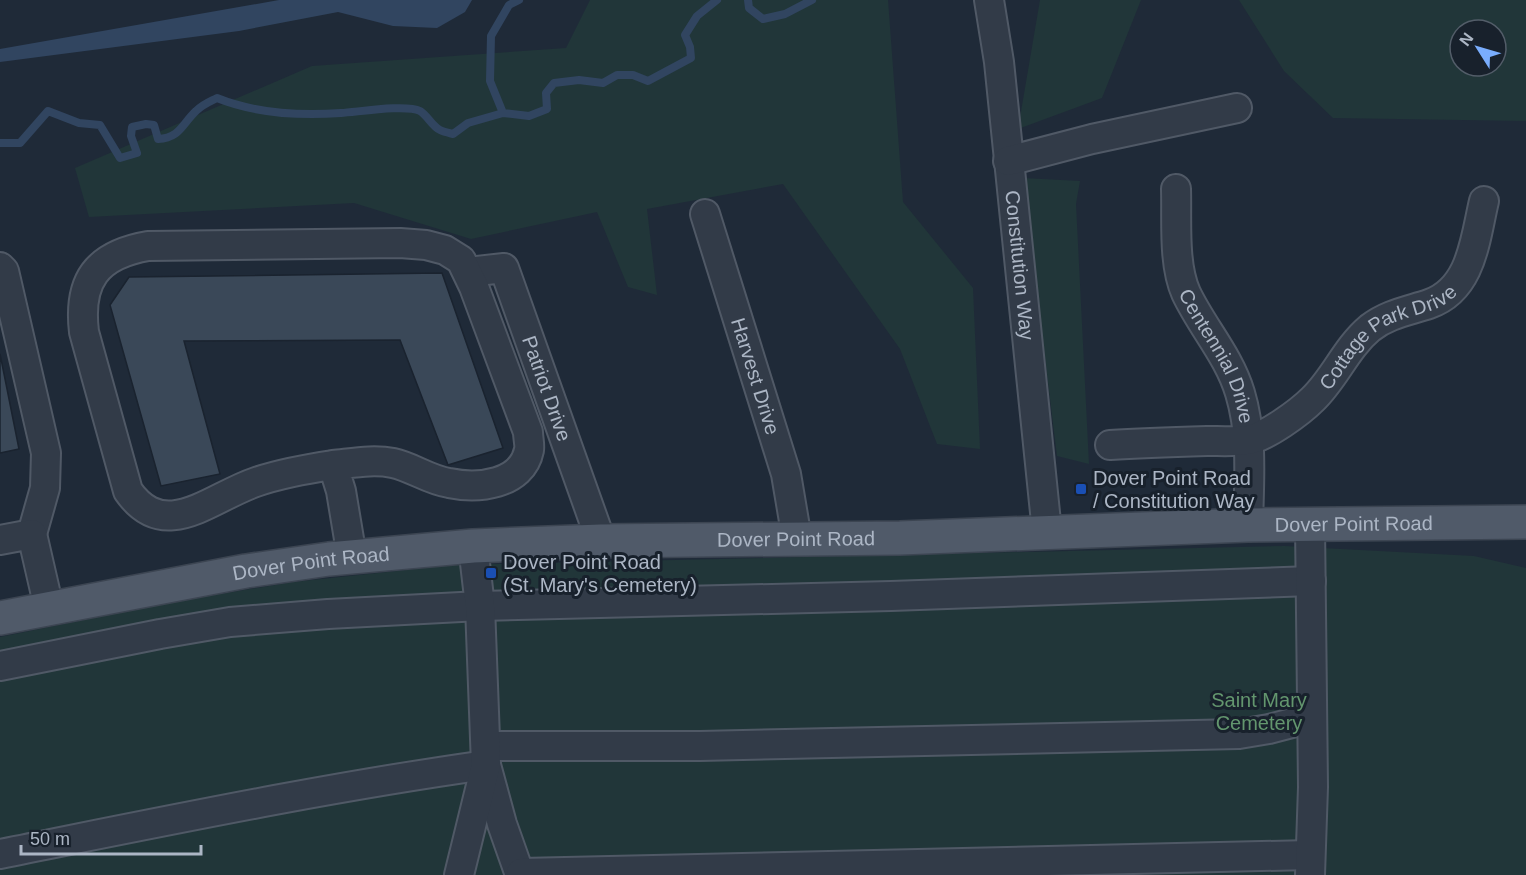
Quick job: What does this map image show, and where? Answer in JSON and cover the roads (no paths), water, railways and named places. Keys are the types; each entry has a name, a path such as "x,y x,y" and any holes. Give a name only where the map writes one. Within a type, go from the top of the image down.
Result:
{"main road":[{"name":"Dover Point Road","path":"0,618 246,571 352,556 473,546 601,541 900,538 1248,525 1517,526"}],"street":[{"name":"Constitution Way","path":"989,0 999,62 1047,532"},
{"path":"1008,161 1092,139 1238,108"},
{"name":"Centennial Drive","path":"1176,189 1179,272 1186,292 1228,363 1240,393 1249,440 1248,525"},
{"name":"Cottage Park Drive","path":"1249,440 1297,414 1315,398 1349,349 1378,322 1401,311 1446,296 1458,285 1468,266 1484,201"},
{"name":"Harvest Drive","path":"705,214 786,474 797,539"},
{"path":"400,243 426,245 445,250 461,260 468,272 528,432 529,449 523,465 512,477 492,484 469,485 447,483 395,463 377,461 333,465 291,471 253,483 177,516 161,517 148,512 136,503 128,491 84,333 81,310 84,293 93,274 107,260 126,250 148,246 400,243"},
{"path":"0,267 4,271 46,453 45,488 32,534 49,608"},
{"name":"Patriot Drive","path":"468,272 504,268 601,541"},
{"path":"1110,445 1249,440"},
{"path":"333,465 341,491 352,556"},
{"path":"473,546 480,606 486,756 502,824 520,874 1310,865 1313,787 1310,525"},
{"path":"0,540 32,534"},
{"path":"0,666 230,622 480,606 891,596 1311,581"},
{"path":"0,854 398,777 486,756 700,746 1239,734 1311,718"},
{"path":"459,875 486,756"}],"water":[{"path":"279,0 472,0 465,12 437,28 393,26 338,12 239,31 0,62 0,49"}],"waterway":[{"path":"503,113 490,81 491,36 509,5 519,0"},
{"path":"0,143 20,143 48,111 79,123 100,125 120,158 137,153 131,136 132,127 154,125 158,139 171,136 180,130 201,107 217,98 247,108 294,114 325,114 393,108 413,109 423,113 437,128 453,134 468,123 503,113 529,116 547,109 546,93 554,83 579,80 603,83 617,75 633,75 648,81 691,58 690,47 685,35 697,16 717,0"},
{"path":"748,0 749,8 763,19 785,14 812,0"}],"place":[{"name":"Dover Point Road / Constitution Way","path":"1081,489"},
{"name":"Dover Point Road (St. Mary's Cemetery)","path":"491,573"}],"park label":[{"name":"Saint Mary Cemetery","path":"1259,712"}]}
